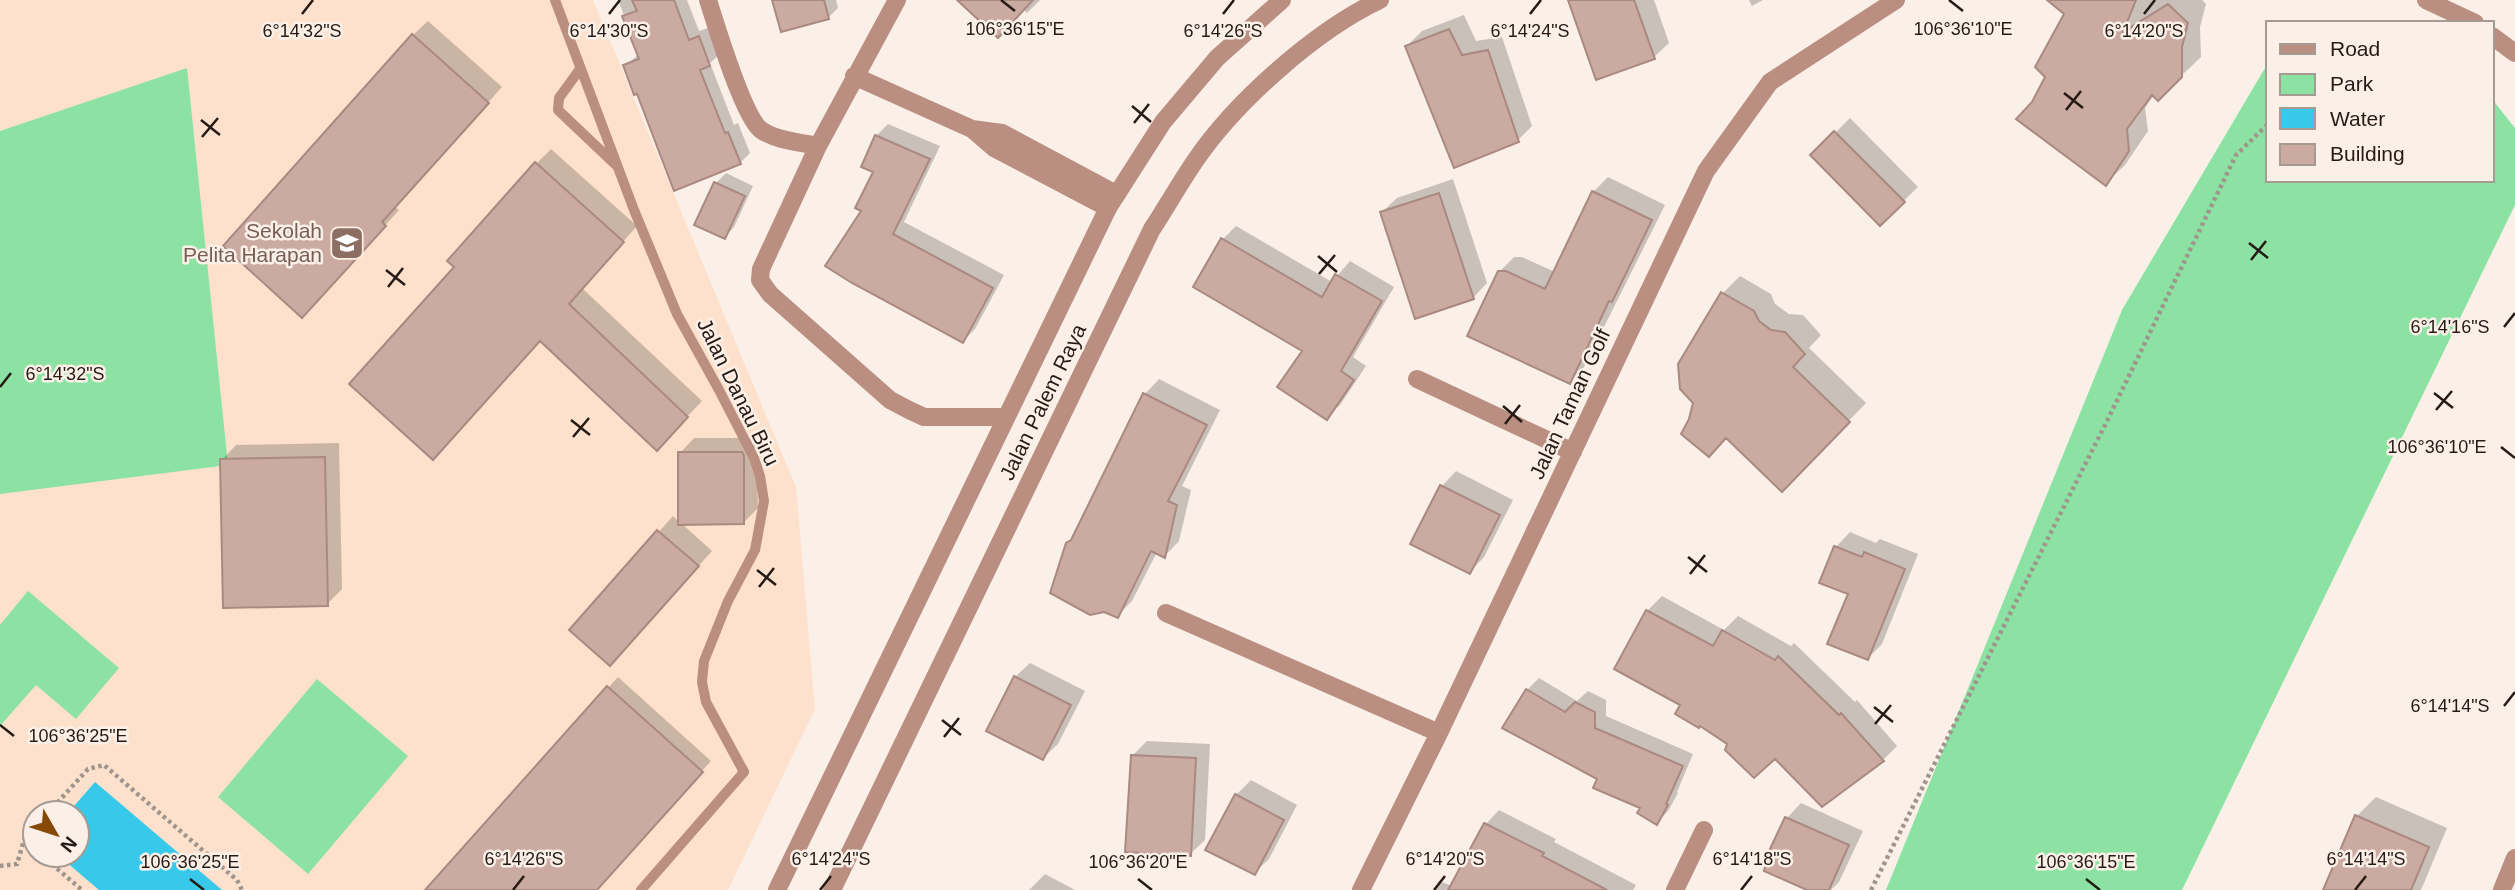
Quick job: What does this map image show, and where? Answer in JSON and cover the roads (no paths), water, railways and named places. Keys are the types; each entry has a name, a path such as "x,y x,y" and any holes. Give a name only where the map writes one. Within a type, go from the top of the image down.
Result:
{"street":[{"path":"708,0 727,59 755,124 775,137 818,146"},
{"path":"897,0 818,146 761,269 760,280 766,289 890,400 925,418 1006,417"},
{"name":"Jalan Palem Raya","path":"777,890 1112,201 1163,122 1217,58 1282,0"},
{"name":"Jalan Palem Raya","path":"832,890 1160,217 1196,159 1248,98 1310,44 1380,0"},
{"name":"Jalan Taman Golf","path":"1361,890 1439,733 1706,171 1770,82 1896,0"},
{"path":"2426,0 2470,21"},
{"path":"2494,37 2515,53"},
{"path":"854,76 972,129 994,148 1112,201"},
{"path":"1416,379 1573,452"},
{"path":"1166,613 1439,733"},
{"path":"1675,890 1704,830"},
{"path":"2502,890 2515,858"}],"lane":[{"name":"Jalan Danau Biru","path":"555,0 677,314 754,458 764,501 755,550 728,601 704,661 702,682 706,702 744,772 641,890"},
{"path":"580,69 559,98 558,110 618,167"}],"water":[{"path":"95,782 222,890 99,890 74,869 91,869 91,799 80,799"}],"place":[{"name":"Sekolah Pelita Harapan","path":"347,243"}]}
